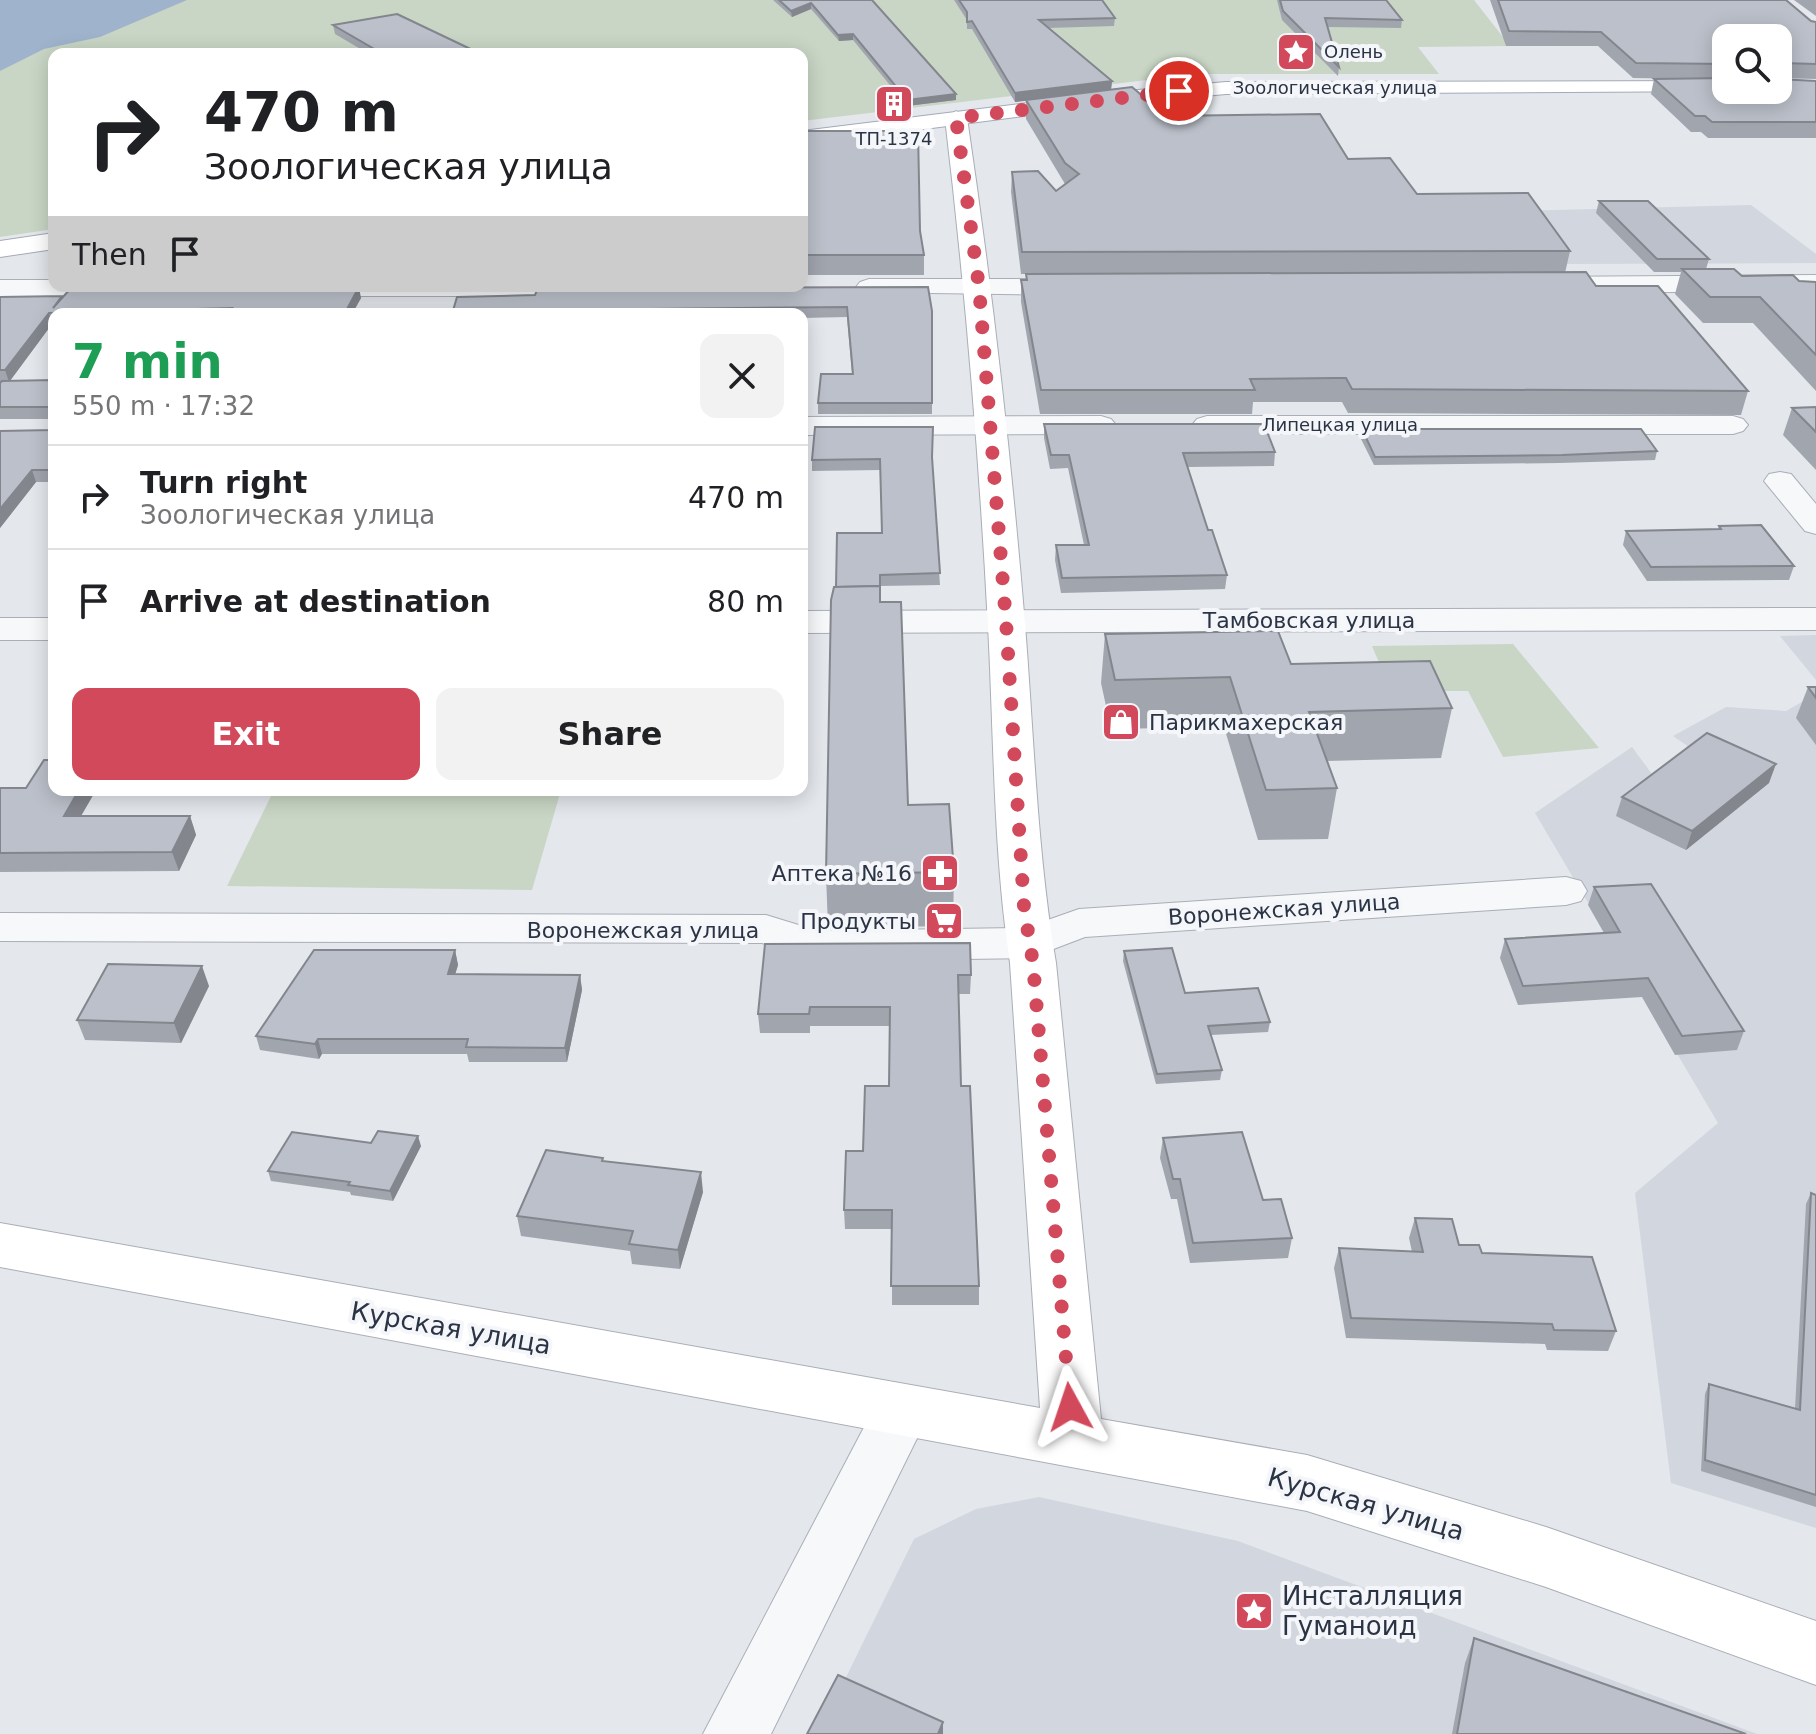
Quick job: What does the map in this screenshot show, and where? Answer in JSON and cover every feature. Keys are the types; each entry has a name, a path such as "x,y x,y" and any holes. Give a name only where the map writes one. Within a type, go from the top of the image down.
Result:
{"main road":[{"name":"Зоологическая улица","path":"808,137 1116,98 1226,88 1712,87"},
{"path":"956,118 979,287 1006,621 1024,907 1030,943 1072,1438"},
{"path":"0,249 48,242"},
{"name":"Курская улица","path":"0,1245 1307,1483 1546,1557 1816,1653"}],"street":[{"path":"1516,285 1816,283"},
{"path":"839,287 1105,287"},
{"path":"0,288 48,288"},
{"path":"808,426 1132,425"},
{"name":"Липецкая улица","path":"1179,425 1733,425"},
{"path":"1780,481 1816,524"},
{"name":"Тамбовская улица","path":"808,622 1816,619"},
{"path":"0,629 48,629"},
{"name":"Воронежская улица","path":"0,927 766,929 815,946 1030,943 1079,923 1566,891"},
{"path":"736,1734 902,1410"}],"shaded area":[{"path":"1751,205 1816,254 1816,263 1559,264 1432,213"},
{"path":"1816,635 1816,680 1780,636"},
{"path":"1816,694 1816,1528 1671,1483 1635,1193 1718,1123 1535,813 1632,747 1652,774 1689,747 1673,736 1726,707 1786,711"},
{"path":"1039,1497 1238,1541 1757,1734 818,1734 914,1539 976,1509"}],"green space":[{"path":"0,0 1474,0 1510,46 1418,47 1439,74 1198,74 808,120 808,48 48,48 48,230 0,237"},
{"path":"1513,644 1599,748 1503,757 1468,691 1391,691 1372,646"},
{"path":"271,796 559,796 532,890 227,886"}],"water":[{"path":"0,0 187,0 100,37 44,49 0,71"}],"building":[{"path":"779,0 872,0 956,94 907,100 853,34 838,35 811,3 791,11"},
{"path":"959,0 1102,0 1115,18 1039,20 1112,81 1015,93 972,21 967,22 967,12"},
{"path":"1280,0 1386,0 1402,20 1325,18 1339,67 1283,11"},
{"path":"1498,0 1786,0 1816,22 1816,64 1792,63 1792,24 1712,24 1712,64 1636,63 1601,32 1509,31"},
{"path":"397,14 468,48 373,48 333,25"},
{"path":"1712,78 1712,104 1792,104 1792,80 1816,81 1816,122 1712,122 1705,116 1695,116 1654,79"},
{"path":"1132,87 1166,116 1320,114 1348,159 1390,158 1417,194 1528,193 1570,251 1022,252 1012,172 1038,171 1056,191 1079,174 1065,163 1026,100"},
{"path":"808,131 918,131 920,231 924,255 808,255"},
{"path":"1599,201 1648,201 1709,259 1657,259"},
{"path":"1682,269 1734,269 1742,276 1793,275 1799,281 1816,282 1816,355 1760,297 1710,297"},
{"path":"1586,272 1596,286 1658,286 1748,391 1352,389 1346,378 1250,379 1255,390 1041,390 1021,280 1027,280 1026,274"},
{"path":"808,287 928,287 932,311 932,403 818,403 821,374 853,374 847,307 454,308 457,297 535,295 536,292 808,292"},
{"path":"67,292 356,292 348,308 53,308"},
{"path":"62,296 53,308 48,308 48,314 5,370 0,370 0,297"},
{"path":"48,380 48,407 0,407 2,381"},
{"path":"1816,407 1816,432 1792,408"},
{"path":"1044,424 1264,424 1275,452 1183,453 1208,530 1212,530 1227,575 1062,578 1056,545 1089,545 1069,455 1051,455"},
{"path":"815,427 933,427 932,457 940,573 880,575 880,586 836,587 837,533 882,533 880,459 812,460"},
{"path":"1362,429 1641,429 1657,451 1375,457"},
{"path":"48,430 48,470 32,470 0,509 0,431"},
{"path":"1761,525 1794,566 1651,567 1626,531 1721,529 1719,526"},
{"path":"880,586 880,602 901,602 908,805 949,804 954,872 826,874 831,600 834,587"},
{"path":"1278,631 1291,664 1430,661 1452,708 1309,712 1337,788 1266,790 1230,677 1115,680 1105,634"},
{"path":"1808,687 1816,687 1816,698"},
{"path":"1707,733 1776,764 1692,831 1622,797"},
{"path":"44,760 48,760 48,796 76,796 64,816 190,816 172,852 0,853 0,788 26,788"},
{"path":"1651,884 1744,1031 1682,1036 1648,978 1523,986 1505,939 1620,932 1594,887"},
{"path":"970,943 971,975 958,975 961,1086 970,1086 979,1286 891,1286 892,1210 844,1210 846,1151 863,1151 865,1086 889,1086 890,1007 810,1007 809,1014 758,1014 765,944"},
{"path":"1172,948 1185,993 1258,988 1270,1022 1208,1026 1222,1070 1157,1074 1124,951"},
{"path":"314,950 455,950 448,974 580,975 565,1048 466,1047 468,1039 318,1039 315,1044 256,1036"},
{"path":"108,964 202,966 174,1023 77,1020"},
{"path":"378,1131 418,1136 390,1191 348,1185 350,1182 268,1171 292,1132 371,1143"},
{"path":"1242,1132 1263,1200 1281,1199 1292,1238 1193,1243 1180,1179 1173,1179 1163,1138"},
{"path":"546,1150 603,1158 602,1161 701,1172 678,1250 629,1244 633,1231 517,1216"},
{"path":"1811,1193 1816,1195 1816,1495 1705,1460 1709,1384 1800,1410"},
{"path":"1415,1218 1452,1219 1459,1245 1479,1245 1482,1253 1592,1257 1616,1331 1554,1330 1552,1324 1351,1318 1339,1248 1423,1252"},
{"path":"1474,1638 1746,1734 1457,1734"},
{"path":"838,1675 943,1722 938,1734 807,1734"}],"place":[{"name":"Олень","path":"1296,52"},
{"name":"ТП-1374","path":"894,104"},
{"name":"Парикмахерская","path":"1121,722"},
{"name":"Аптека №16","path":"940,873"},
{"name":"Продукты","path":"944,921"},
{"name":"Инсталляция Гуманоид","path":"1254,1611"}],"route":[{"path":"1070,1407 1033,963 1024,907 1006,621 979,287 956,118 1179,91"}]}
